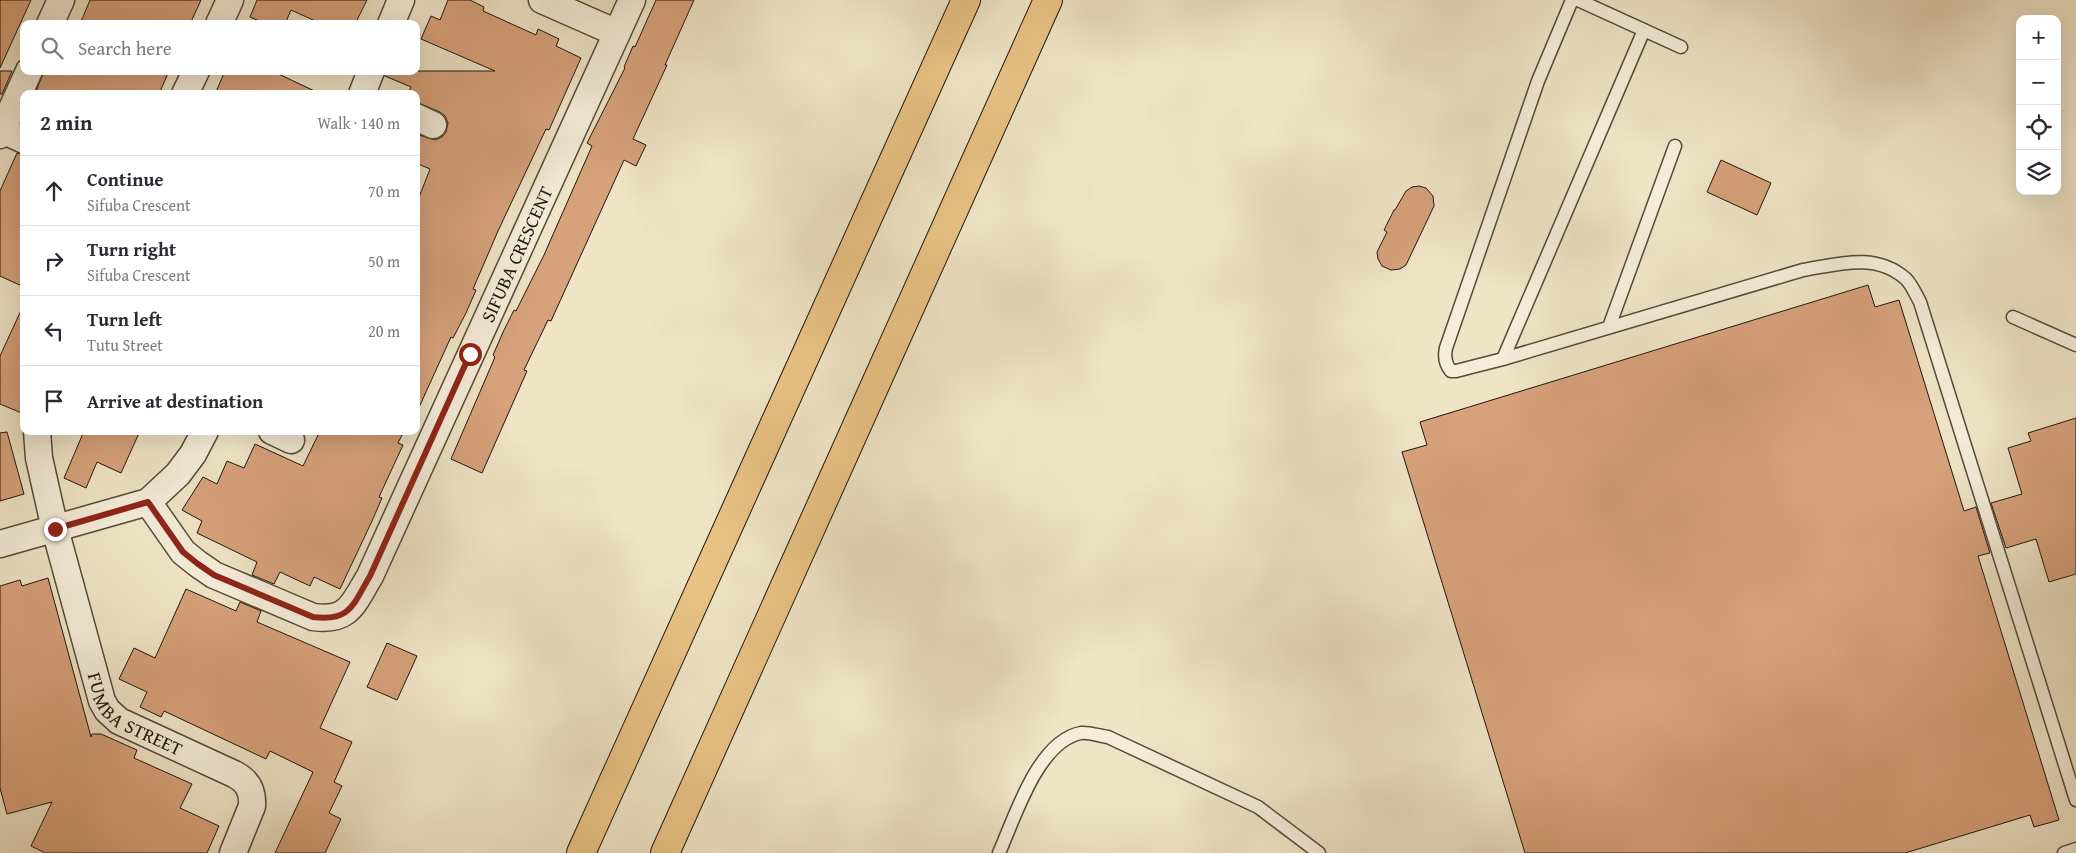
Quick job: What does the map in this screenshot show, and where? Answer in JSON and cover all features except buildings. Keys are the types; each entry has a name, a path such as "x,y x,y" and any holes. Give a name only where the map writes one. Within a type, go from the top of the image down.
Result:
{"highway":[{"path":"581,853 966,0"},
{"path":"665,853 1048,0"}],"street":[{"path":"52,20 61,0"},
{"path":"221,20 230,0"},
{"path":"393,20 401,0"},
{"path":"542,0 617,33"},
{"name":"SIFUBA CRESCENT","path":"148,502 183,552 214,575 313,617 328,619 340,617 349,610 370,576 632,0"},
{"path":"22,90 28,75"},
{"path":"187,90 194,75"},
{"path":"7,134 20,97"},
{"name":"FUMBA STREET","path":"37,435 39,458 55,529 98,692 107,710 119,721 234,774 247,783 253,798 250,814 233,853"},
{"path":"0,544 148,502 178,474 193,454 203,435"}],"lane":[{"path":"1572,0 1538,81 1444,356 1447,367 1451,371 1456,371 1503,359 1803,270 1847,262 1868,261 1885,265 1907,280 1920,302 2076,800"},
{"path":"1578,0 1681,47"},
{"path":"1503,359 1644,30"},
{"path":"1609,327 1675,146"},
{"path":"2013,317 2076,345"},
{"path":"999,853 1038,768 1058,743 1082,733 1108,738 1258,807 1319,853"},
{"path":"2064,853 2076,849"}],"route":[{"path":"55,529 148,502 183,552 214,575 313,617 328,619 340,617 349,610 370,576 470,354"}]}
